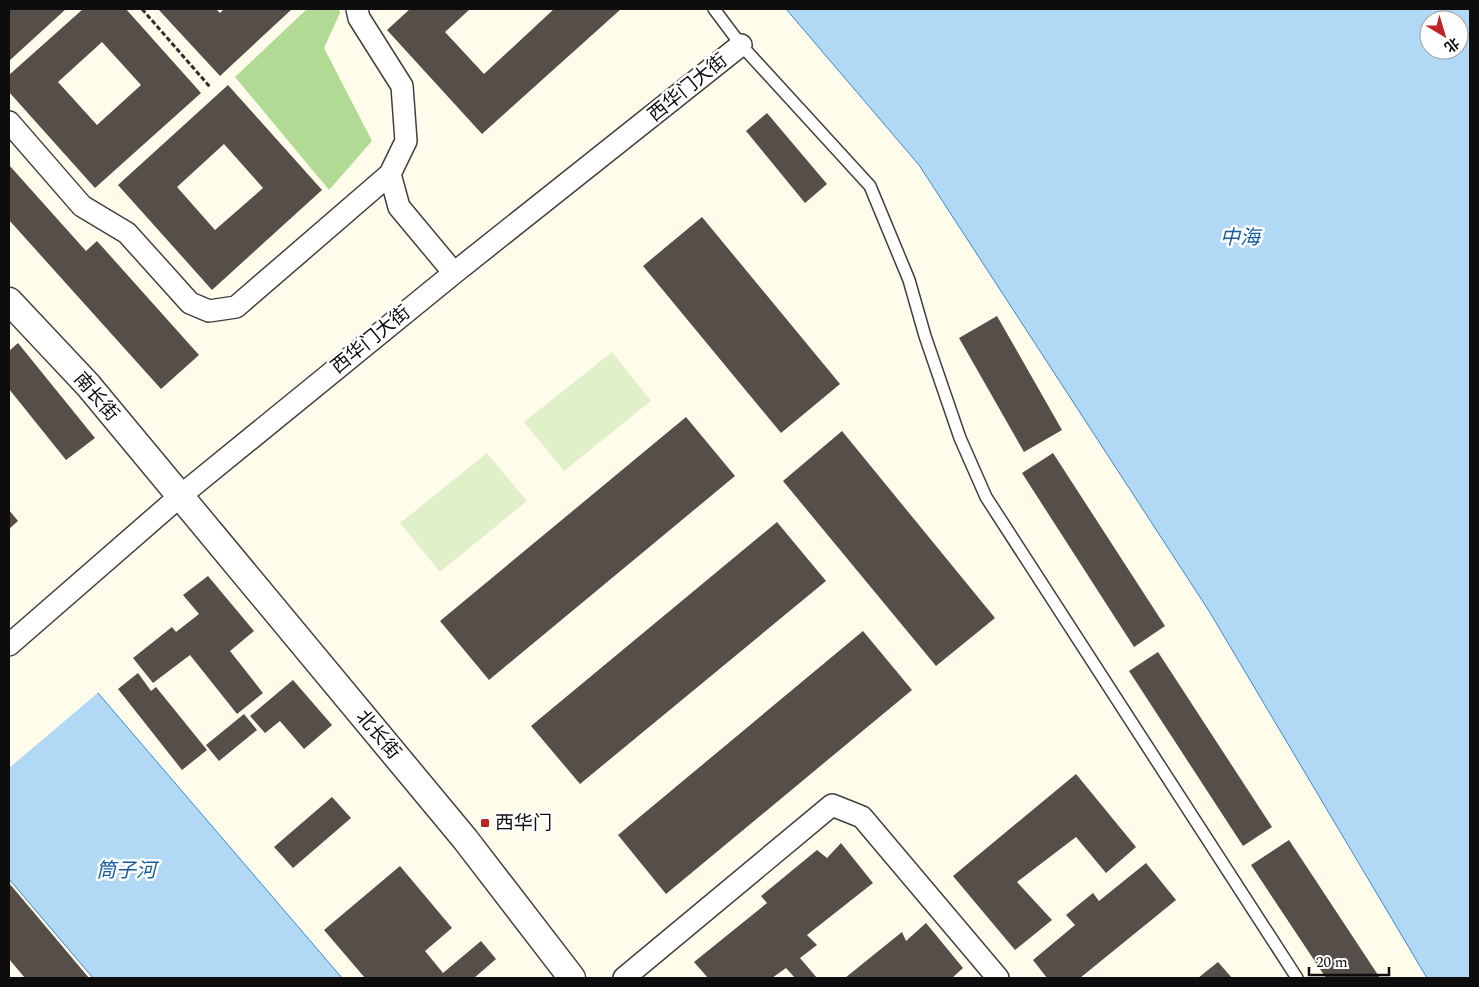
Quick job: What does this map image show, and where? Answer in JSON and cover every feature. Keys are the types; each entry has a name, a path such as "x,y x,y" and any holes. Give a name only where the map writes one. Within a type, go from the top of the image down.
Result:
{"street":[{"path":"9,122 82,206 127,233 190,303 209,311 236,307 390,174 406,142 402,86 359,18 357,9"},
{"name":"西华门大街","path":"9,645 179,497 454,273 741,45"},
{"path":"390,174 399,207 454,273"},
{"name":"南长街","path":"9,301 88,385 179,497"},
{"name":"北长街","path":"179,497 465,838 572,978"},
{"path":"624,978 832,805 862,817 998,978"}],"lane":[{"path":"714,9 741,45 870,186 909,280 925,336 960,438 986,497 1297,978"}],"path":[{"path":"142,9 210,87"}],"green space":[{"path":"307,9 339,9 340,13 324,48 372,141 329,190 235,77"},
{"path":"612,352 651,401 564,471 524,422"},
{"path":"487,453 527,501 440,572 400,523"}],"water":[{"name":"中海","path":"786,9 1470,9 1470,978 1427,978 1209,611 919,165"},
{"name":"筒子河","path":"9,589 342,978 93,978 9,879"}],"pier":[{"path":"9,587 100,691 9,768"}],"building":[{"path":"9,9 66,9 9,61"},
{"path":"83,9 126,9 201,93 95,188 9,92 9,75","holes":["102,42 141,85 97,125 58,82"]},
{"path":"158,9 216,9 220,13 224,9 292,9 220,76"},
{"path":"410,9 470,9 445,32 484,74 554,9 621,9 482,134 387,30"},
{"path":"228,85 322,190 212,290 118,185","holes":["224,144 263,188 215,230 177,187"]},
{"path":"767,113 827,184 805,203 746,131"},
{"path":"9,165 86,251 97,241 199,355 161,389 9,220"},
{"path":"702,217 840,384 781,433 643,266"},
{"path":"997,316 1062,430 1024,452 959,338"},
{"path":"18,343 95,438 66,460 9,389 9,351"},
{"path":"686,417 735,476 489,680 440,621"},
{"path":"842,431 995,618 936,666 783,481"},
{"path":"1053,453 1165,626 1134,647 1022,473"},
{"path":"9,510 18,521 9,529"},
{"path":"777,522 826,581 580,784 531,726"},
{"path":"208,576 254,631 230,651 263,693 237,714 190,655 153,683 133,658 172,627 176,632 199,614 183,595"},
{"path":"863,631 912,690 666,894 618,835"},
{"path":"1158,652 1272,827 1243,846 1129,671"},
{"path":"138,673 151,691 156,687 207,750 182,770 118,689"},
{"path":"293,680 332,725 304,749 280,721 265,733 250,716"},
{"path":"244,714 257,730 219,761 206,745"},
{"path":"1076,774 1136,847 1106,873 1076,837 1017,882 1052,920 1015,950 953,876"},
{"path":"332,797 351,818 293,868 274,847"},
{"path":"1289,840 1380,978 1326,978 1251,865"},
{"path":"841,843 873,883 807,935 817,945 800,958 817,978 795,978 786,968 772,978 708,978 694,962 767,903 761,896 817,850 827,858"},
{"path":"1146,863 1176,900 1080,978 1047,978 1033,960 1075,925 1066,915 1093,893 1099,901"},
{"path":"400,866 452,928 425,951 443,973 481,941 496,959 474,978 365,978 324,930"},
{"path":"9,883 89,978 25,978 9,959"},
{"path":"926,923 963,968 952,978 845,978 902,932 906,941"},
{"path":"1218,962 1232,978 1198,978"}],"place":[{"name":"西华门","path":"485,823"}]}
